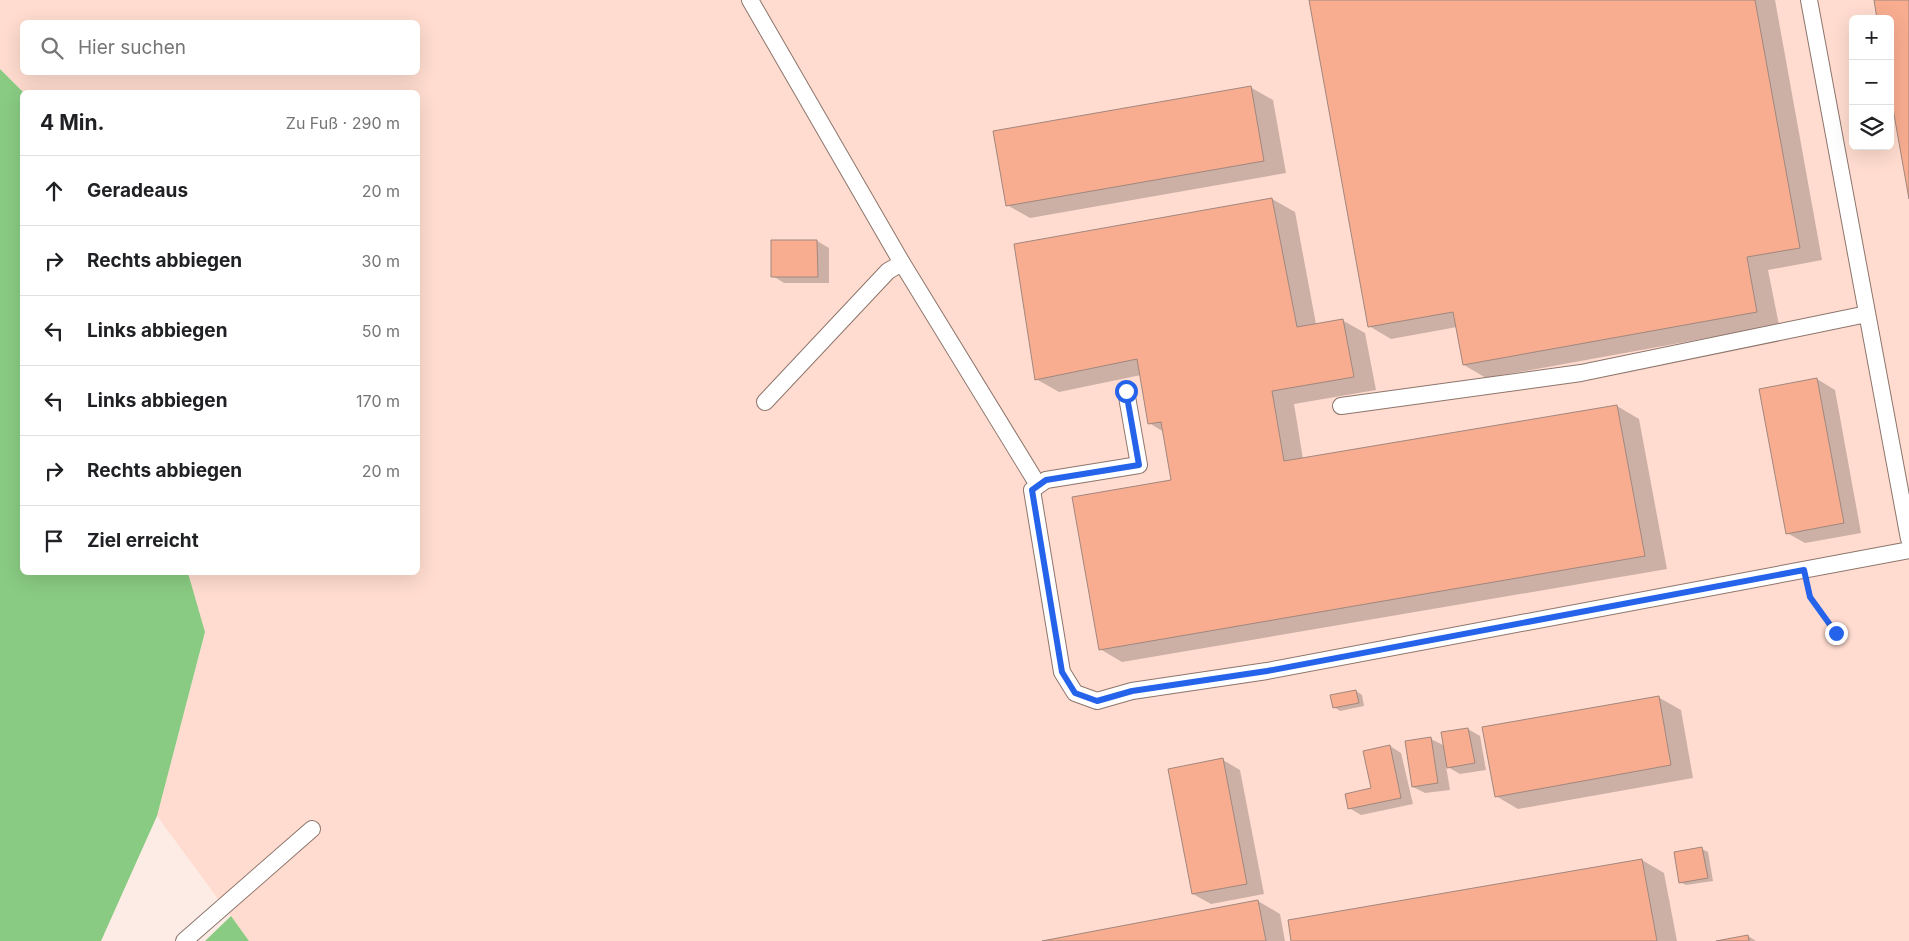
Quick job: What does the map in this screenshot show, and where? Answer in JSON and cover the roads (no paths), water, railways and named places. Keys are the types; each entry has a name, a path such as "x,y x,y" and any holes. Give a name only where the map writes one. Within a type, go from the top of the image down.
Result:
{"lane":[{"path":"750,0 902,263 1038,485"},
{"path":"1809,0 1909,539"},
{"path":"766,402 888,271 902,263"},
{"path":"1341,406 1581,373 1867,314"},
{"path":"1126,391 1139,465 1046,480 1032,490 1062,672 1075,693 1097,701 1132,691 1267,671 1909,550"},
{"path":"184,941 312,828"}]}
